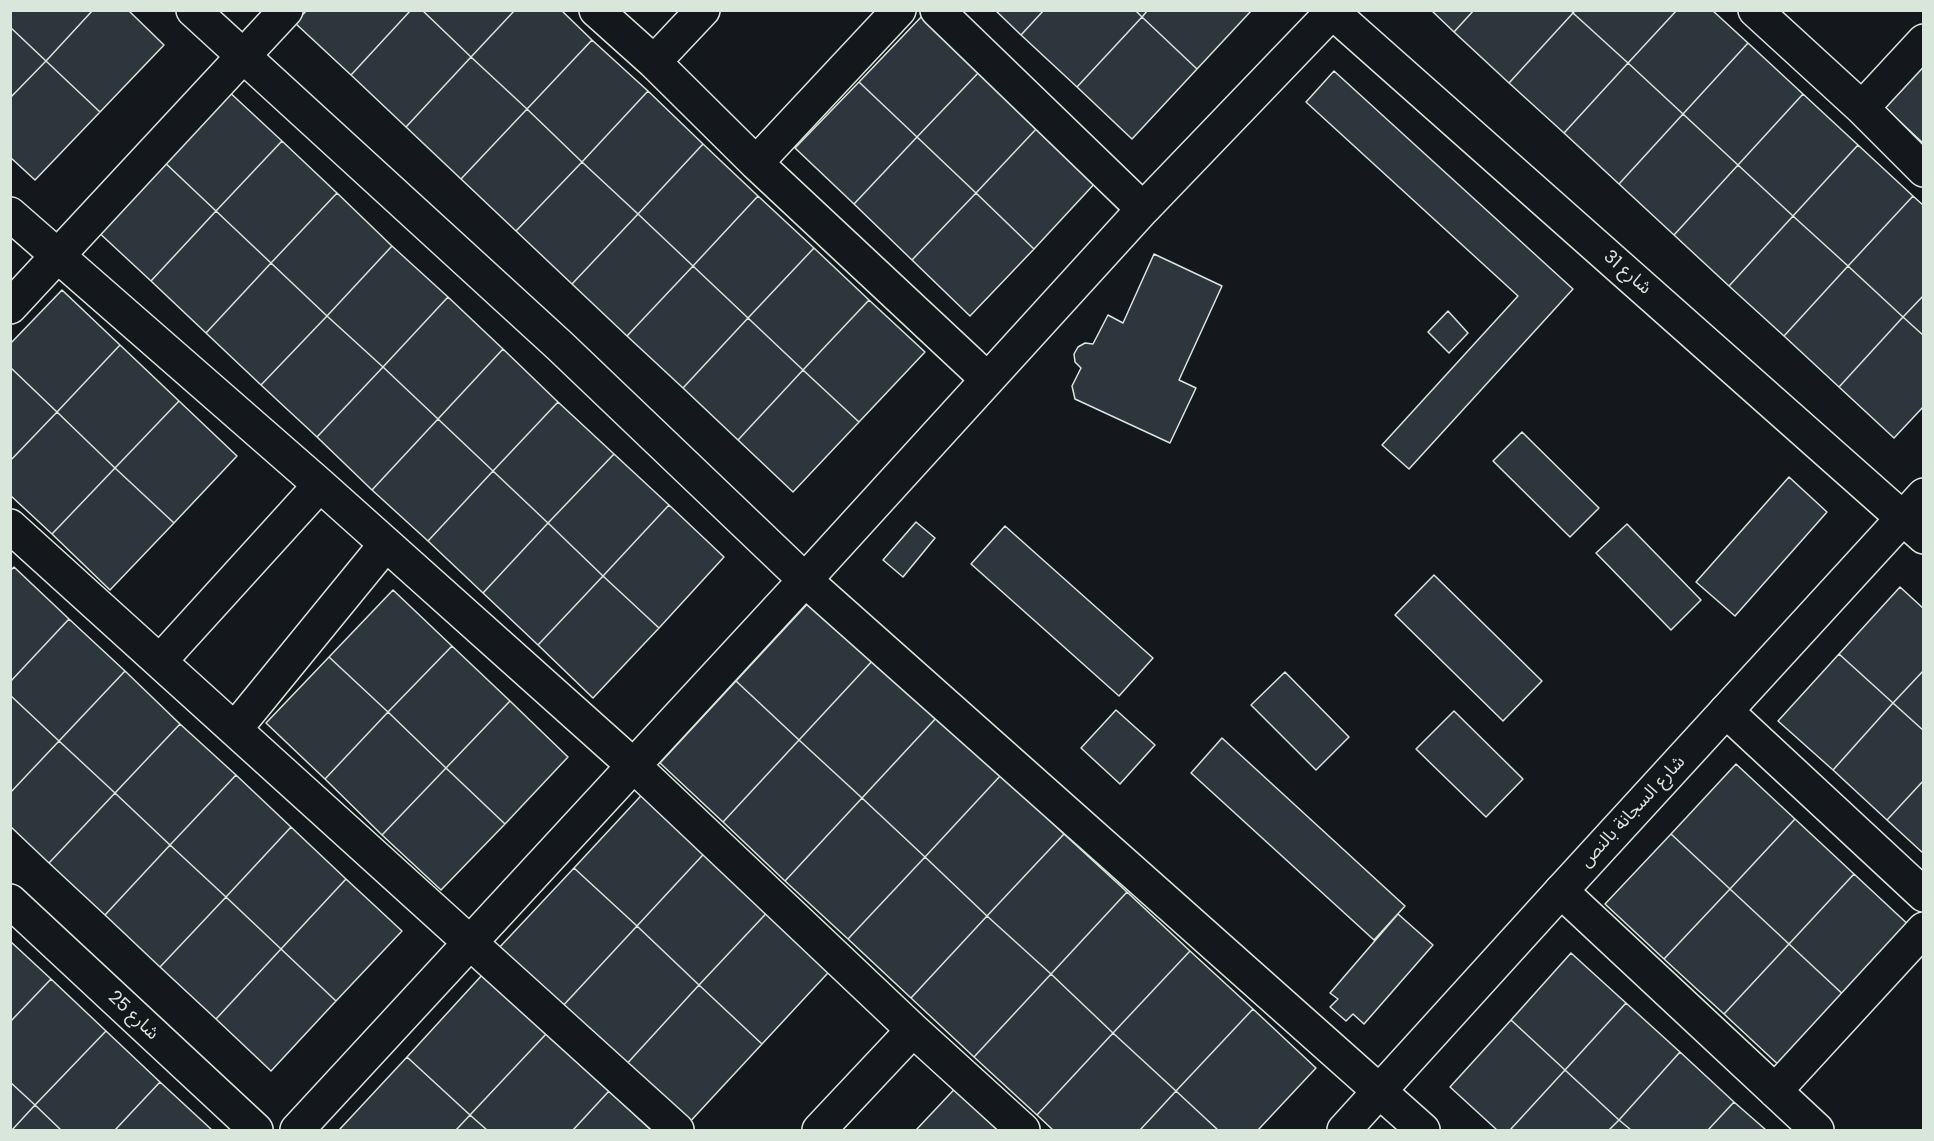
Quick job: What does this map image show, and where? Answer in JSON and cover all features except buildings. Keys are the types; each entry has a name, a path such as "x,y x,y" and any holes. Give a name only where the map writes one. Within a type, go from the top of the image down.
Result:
{"street":[{"path":"193,10 560,346 805,580 1381,1091 1423,1131"},
{"path":"10,307 286,10"},
{"path":"596,10 654,62 756,163 987,380"},
{"path":"654,62 703,10"},
{"path":"756,163 899,10"},
{"path":"937,10 1143,209"},
{"path":"297,1131 1143,209 1332,11"},
{"name":"شارع 31","path":"1332,11 1916,516"},
{"path":"1768,14 1923,170"},
{"path":"1862,108 1923,41"},
{"path":"10,214 320,485 634,766 1023,1131"},
{"path":"160,661 320,485"},
{"name":"شارع السجانة بالنص","path":"1344,1131 1726,711 1916,516"},
{"path":"10,526 677,1131"},
{"path":"235,729 386,544"},
{"path":"1726,711 1923,895"},
{"path":"1560,891 1817,1131"},
{"name":"شارع 25","path":"10,901 255,1131"},
{"path":"1775,1091 1923,929"},
{"path":"819,1131 913,1030"}]}
